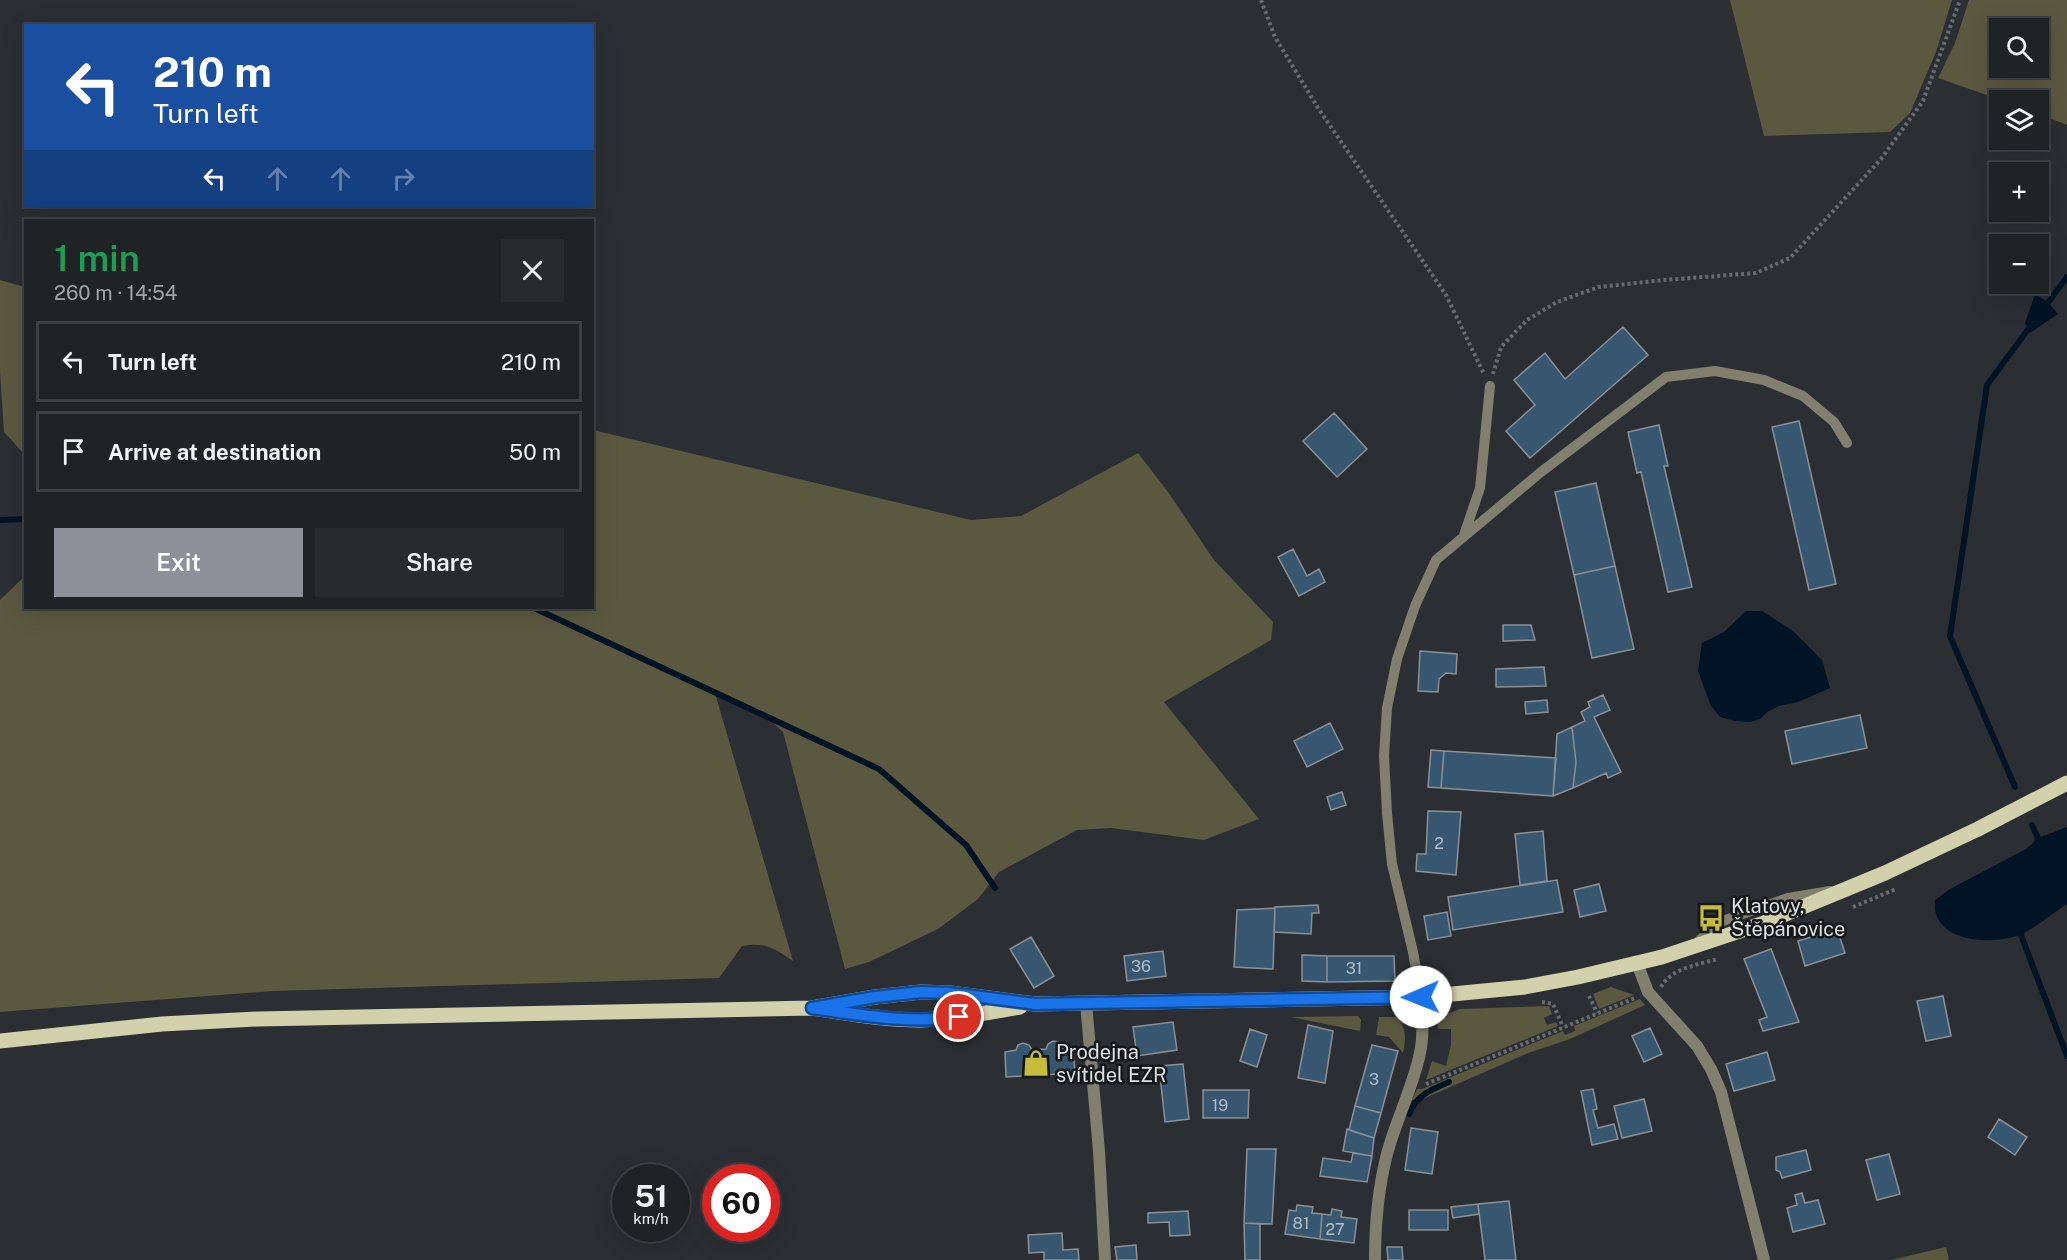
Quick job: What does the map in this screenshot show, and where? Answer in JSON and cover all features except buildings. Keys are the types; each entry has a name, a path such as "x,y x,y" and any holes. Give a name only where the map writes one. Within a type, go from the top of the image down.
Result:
{"main road":[{"path":"812,1008 916,1020 952,1018 1035,1004 1421,997 1525,987 1637,963 1693,948 1764,923 1854,886 1978,829 2067,783"},
{"path":"0,1041 162,1024 258,1019 812,1008 921,992 950,993 1035,1004"}],"street":[{"path":"1637,963 1648,992 1696,1046 1711,1069 1721,1092 1764,1260"},
{"path":"1375,1260 1375,1234 1386,1156 1422,1043 1421,997"},
{"path":"1086,1003 1099,1150 1105,1260"}],"lane":[{"path":"1421,997 1392,864 1386,813 1384,756 1388,708 1397,659 1414,606 1436,560 1541,472 1666,377 1715,371 1764,380 1803,396 1834,422 1847,443"},
{"path":"1463,538 1480,488 1490,386"}],"path":[{"path":"1261,0 1275,37 1318,108 1446,295 1490,386"},
{"path":"1490,386 1501,347 1527,320 1557,302 1599,287 1756,273 1790,258 1881,159 1923,101 1960,0"},
{"path":"1411,1083 1421,1086 1648,992"},
{"path":"1589,996 1597,1013"}],"shaded area":[{"path":"1730,0 1952,0 1936,52 1910,113 1890,132 1764,136"},
{"path":"1969,0 2067,0 2067,125 2049,118 2049,90 1989,90 1989,96 1938,78 1955,43"},
{"path":"0,280 24,287 24,454 4,432 0,372"},
{"path":"594,430 971,520 1021,516 1138,453 1168,492 1214,560 1273,622 1271,640 1164,702 1259,819 1204,840 1111,828 1077,830 999,872 978,899 938,929 869,962 845,969 783,732 769,719 715,693 793,961 769,947 750,945 742,946 719,978 273,991 0,1012 0,600 24,577 24,609 594,609"},
{"path":"1611,987 1634,995 1599,1009 1593,994"},
{"path":"1640,999 1645,1005 1570,1039 1528,1053 1423,1099 1412,1100 1417,1089 1422,1089 1563,1031 1565,1035 1575,1031 1574,1026"},
{"path":"1549,1006 1552,1014 1544,1018 1547,1025 1556,1022 1558,1026 1426,1080 1432,1061 1446,1066 1451,1045 1451,1029 1438,1029 1438,1015 1460,1009"},
{"path":"1358,1016 1361,1020 1360,1031 1291,1017"},
{"path":"1379,1017 1396,1017 1400,1021 1405,1034 1403,1053 1389,1037 1376,1035"},
{"path":"1946,1247 1949,1260 1891,1260"}],"water":[{"path":"2035,294 2049,303 2058,314 2030,333 2025,323"},
{"path":"1746,611 1762,611 1793,631 1822,660 1830,688 1798,702 1779,706 1767,712 1760,719 1750,722 1720,717 1711,706 1698,671 1702,643 1724,632"},
{"path":"2067,827 2067,904 2031,929 2007,938 1979,940 1952,932 1942,925 1936,914 1935,900 1950,889 2026,849 2038,838"}],"waterway":[{"path":"2044,308 2067,277"},
{"path":"2015,787 1950,636 1987,385 2032,324"},
{"path":"0,520 24,519"},
{"path":"536,609 879,769 966,845 995,888"},
{"path":"2032,825 2038,838 2037,843"},
{"path":"2022,927 2021,935 2067,1056"},
{"path":"1409,1114 1420,1098 1449,1082"}],"place":[{"name":"Klatovy, Štěpánovice","path":"1711,918"},
{"name":"Prodejna svítidel EZR","path":"1036,1063"}],"route":[{"path":"959,1017 928,1020 898,1019 812,1008 892,994 921,992 950,993 1035,1004 1421,997"}]}
